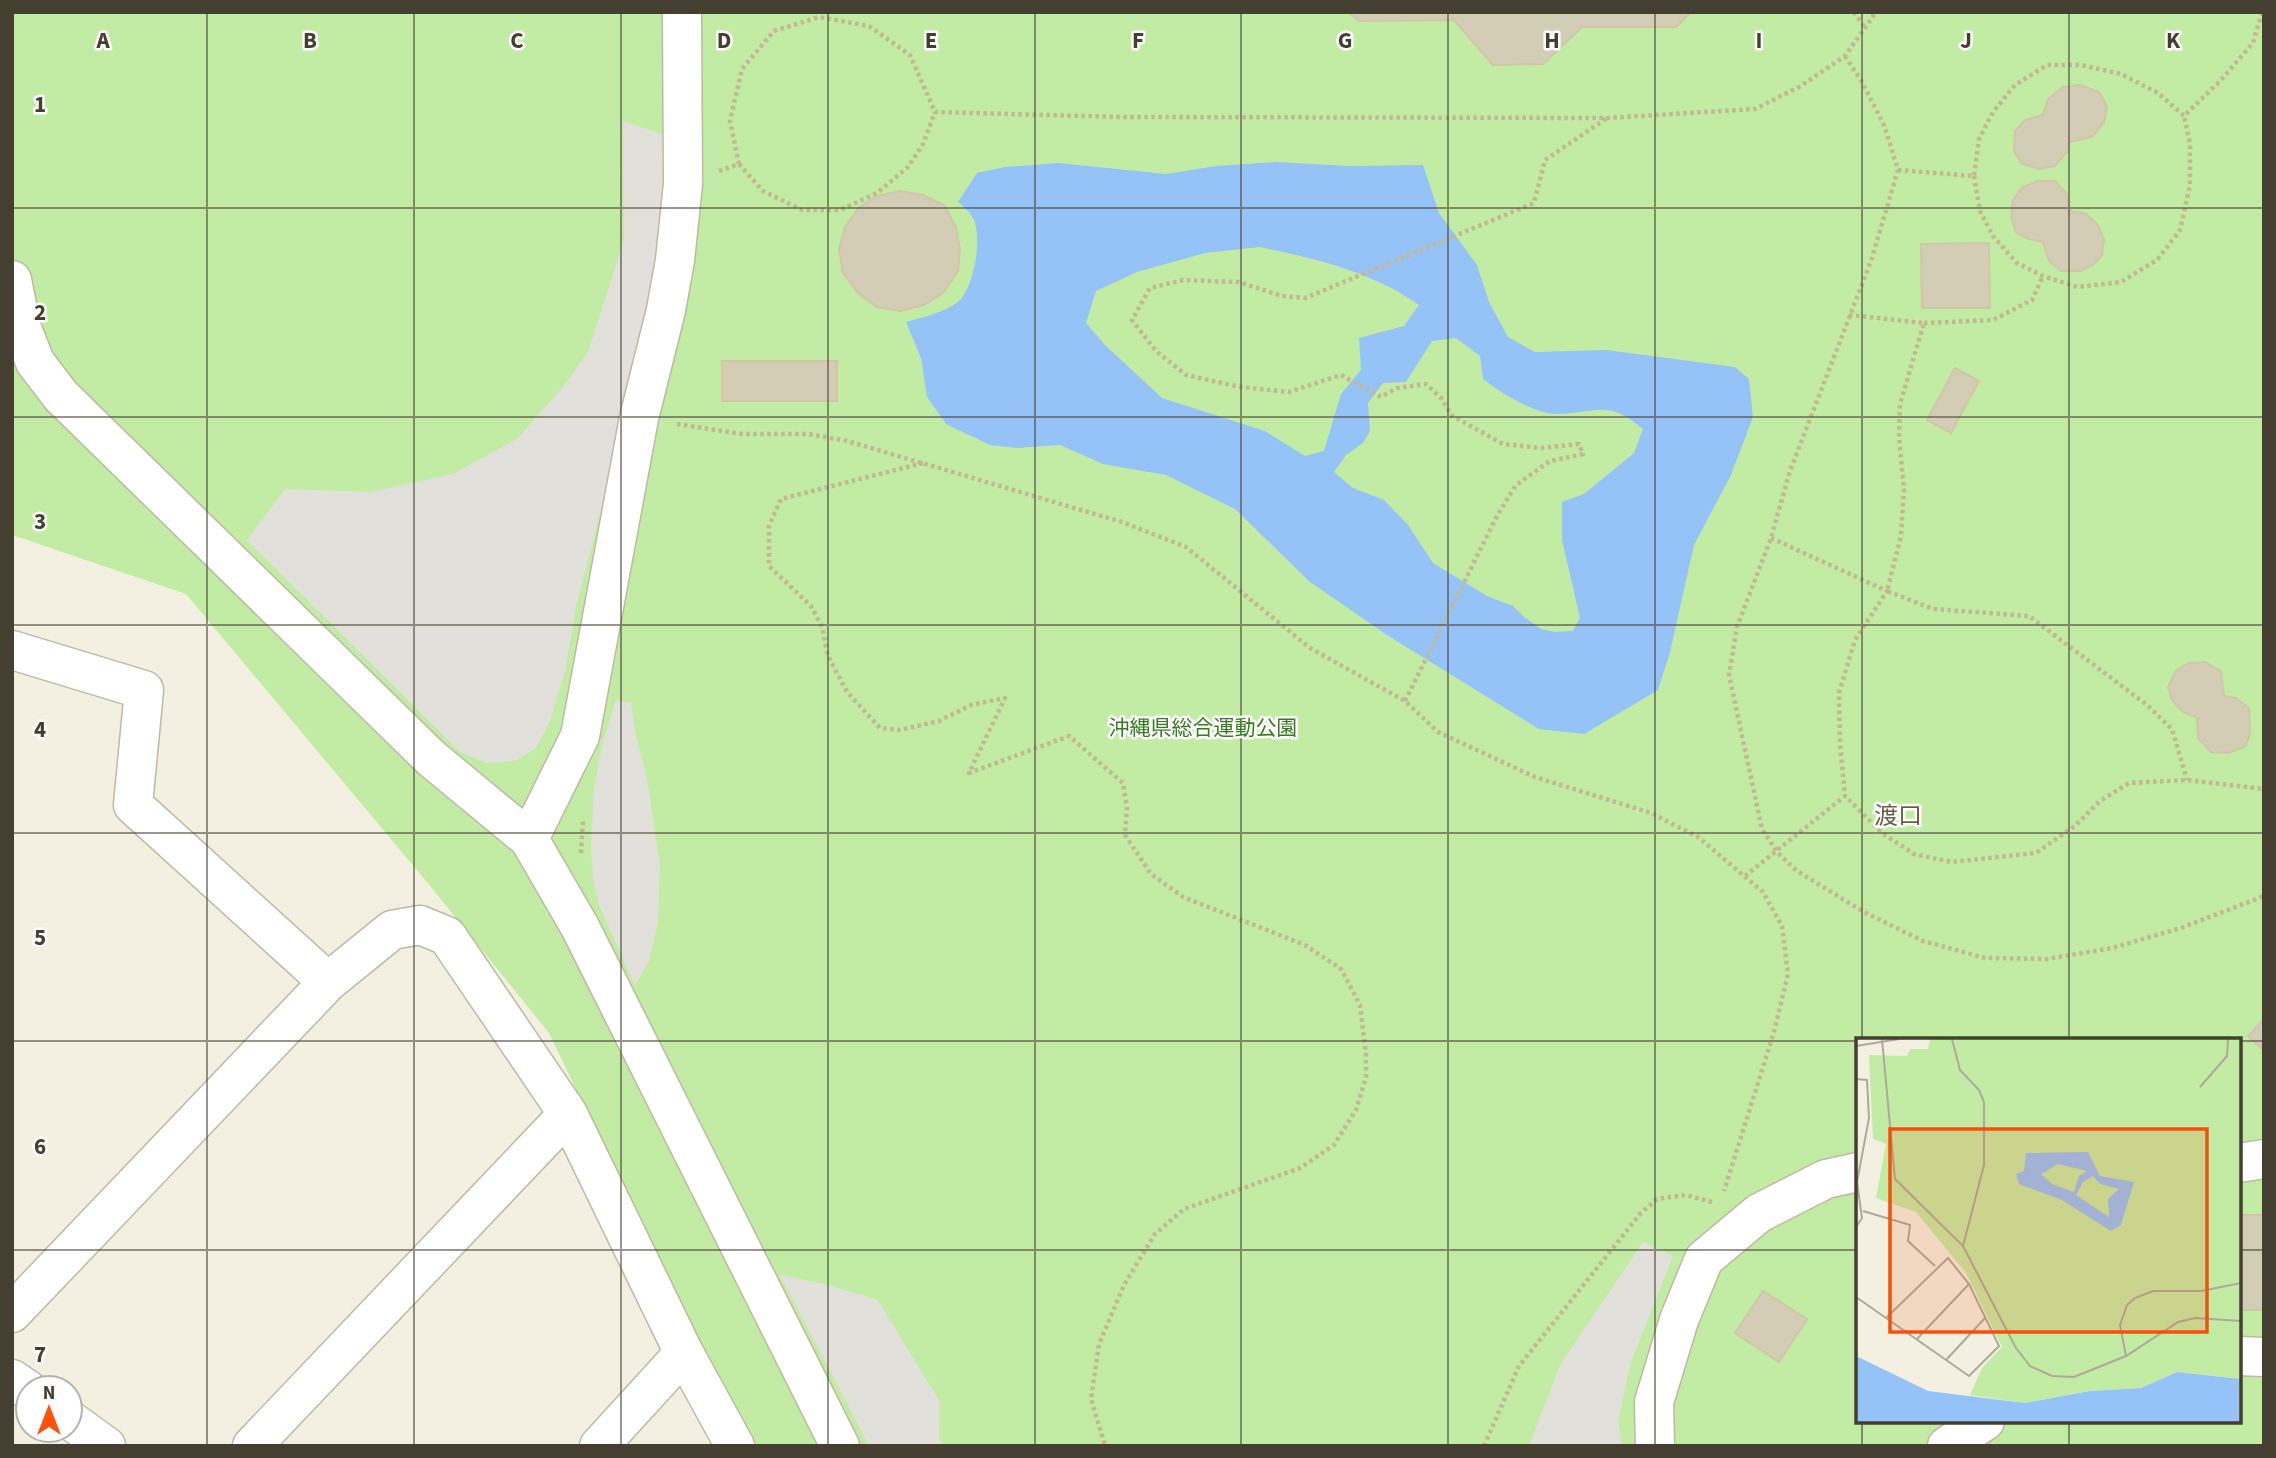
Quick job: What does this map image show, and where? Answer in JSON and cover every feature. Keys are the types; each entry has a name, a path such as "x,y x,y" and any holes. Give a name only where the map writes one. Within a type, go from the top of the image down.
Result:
{"street":[{"path":"529,839 580,736 639,418 676,260 683,184 682,12"},
{"path":"12,279 21,326 35,362 61,396 431,758 529,839 580,927 840,1446"},
{"path":"12,650 145,691 134,805 328,982"},
{"path":"12,1313 328,982 392,930 421,925 447,936 568,1114 684,1353 735,1446"},
{"path":"252,1446 568,1114"},
{"path":"2241,1163 2264,1159"},
{"path":"1655,1446 1654,1402 1679,1320 1704,1259 1759,1213 1826,1179 1856,1172"},
{"path":"599,1446 684,1353"},
{"path":"2241,1356 2264,1357"},
{"path":"1947,1446 1982,1423"},
{"path":"84,1430 106,1446"}],"path":[{"path":"1854,12 1865,28"},
{"path":"935,112 1122,117 1607,118 1755,109 1799,87 1845,56 1876,12"},
{"path":"2184,116 2221,80 2253,43 2262,12"},
{"path":"819,17 869,26 910,55 935,112 923,144 908,167 877,193 840,209 802,209 763,191 739,164 730,121 742,69 774,31 819,17"},
{"path":"1845,56 1884,125 1898,170 1871,261 1790,471 1771,538 1738,627 1729,675 1762,829 1777,852 1797,871 1864,912 1923,941 1985,958 2047,959 2112,948 2181,928 2264,896"},
{"path":"2047,65 2081,65 2121,74 2158,93 2184,116 2190,144 2190,185 2180,230 2157,260 2121,282 2077,286 2043,276 2017,263 1993,236 1980,211 1974,176 1979,139 1993,112 2015,85 2047,65"},
{"path":"1405,701 1497,516 1516,485 1550,461 1583,454 1579,444 1541,449 1503,444 1451,415 1442,399 1426,384 1397,388 1381,397 1341,375 1289,392 1240,387 1186,374 1156,351 1132,320 1150,288 1183,280 1239,282 1282,296 1304,298 1534,203 1545,160 1607,118"},
{"path":"683,184 739,164"},
{"path":"1898,170 1974,176"},
{"path":"1849,315 1924,323 1993,320 2032,300 2043,276"},
{"path":"1924,323 1900,404 1899,438 1904,489 1900,537 1887,592 1855,640 1839,693 1845,796 1882,834 1914,854 1951,862 2036,853 2076,825 2101,801 2129,783 2187,780 2264,789"},
{"path":"639,418 742,434 809,434 847,441 1122,522 1186,547 1310,648 1405,701 1438,732 1535,777 1651,813 1698,837 1763,892 1782,926 1788,974 1774,1031 1724,1192"},
{"path":"923,463 781,499 769,526 769,566 811,606 822,627 828,656 847,692 880,728 900,730 939,721 971,705 1005,698 968,773 1069,736 1123,783 1127,808 1125,835 1151,874 1183,897 1304,945 1341,969 1360,1005 1366,1077 1356,1110 1334,1144 1300,1168 1184,1209 1155,1234 1124,1285 1098,1344 1091,1399 1105,1446"},
{"path":"1771,538 1887,592 1933,609 2029,616 2147,705 2172,729 2187,780"},
{"path":"1745,876 1845,796"},
{"path":"581,856 583,814"},
{"path":"1484,1446 1519,1366 1640,1214 1657,1199 1686,1195 1720,1205"}],"green space":[{"name":"沖縄県総合運動公園","path":"12,12 2264,12 2264,1446 747,1446 549,1033 186,594 12,535"}],"shaded area":[{"path":"623,121 667,136 668,206 628,403 576,607 565,672 550,721 536,748 515,761 487,763 460,752 247,540 285,489 370,492 453,474 517,439 563,387 588,352 624,240"},
{"path":"616,700 631,703 647,778 660,866 658,923 649,961 635,986 599,905 593,881 591,843 594,788 603,741"},
{"path":"1643,1242 1673,1256 1631,1362 1618,1421 1622,1446 1529,1446 1560,1365"},
{"path":"780,1275 825,1284 878,1300 940,1402 939,1437 942,1446 869,1446"}],"water":[{"path":"1276,162 1350,166 1423,165 1439,213 1477,265 1489,302 1508,337 1535,352 1606,350 1735,367 1749,379 1753,417 1731,475 1694,545 1670,652 1658,690 1584,734 1539,729 1387,635 1310,582 1235,509 1166,475 1103,464 1060,445 1017,448 990,445 946,424 927,397 921,358 906,322 952,306 964,295 975,262 977,237 973,218 958,202 977,173 1005,167 1058,163 1166,174 1216,166","holes":["1259,247 1322,261 1363,275 1419,305 1404,326 1359,338 1361,370 1341,394 1324,451 1305,456 1265,431 1162,398 1105,345 1086,323 1096,291 1137,272 1205,253","1456,338 1480,356 1483,379 1528,406 1556,414 1609,411 1630,419 1643,429 1634,453 1584,494 1562,502 1562,540 1580,618 1573,631 1555,632 1541,629 1513,606 1487,596 1433,563 1408,525 1384,500 1353,488 1334,472 1346,455 1363,443 1370,431 1368,403 1383,383 1406,382 1432,341"]}],"building":[{"path":"1348,12 1691,12 1676,27 1582,27 1543,64 1493,65 1454,20 1359,21"},
{"path":"2080,85 2099,92 2107,106 2104,122 2093,136 2070,142 2066,153 2055,166 2039,169 2022,164 2014,151 2015,131 2025,120 2043,115 2048,99 2063,87"},
{"path":"2038,181 2055,181 2067,194 2070,211 2086,214 2098,225 2104,240 2102,255 2093,265 2081,271 2061,271 2049,261 2043,242 2028,239 2016,232 2011,217 2013,200 2022,187"},
{"path":"900,191 923,195 944,205 956,227 960,249 958,271 944,292 924,305 900,311 877,307 859,294 843,273 839,249 845,227 859,207 877,196"},
{"path":"1989,243 1990,308 1922,308 1921,244"},
{"path":"722,361 837,361 837,401 722,401"},
{"path":"1955,368 1979,381 1951,433 1927,420"},
{"path":"2205,662 2221,671 2224,696 2236,698 2249,708 2250,734 2245,747 2228,753 2211,752 2198,738 2197,718 2183,712 2172,700 2168,687 2175,672 2188,663"},
{"path":"2264,1019 2264,1051 2248,1036"},
{"path":"2241,1215 2264,1215 2264,1310 2241,1310"},
{"path":"1763,1291 1807,1319 1779,1362 1735,1333"}],"district":[{"name":"渡口","path":"1898,816"}]}
